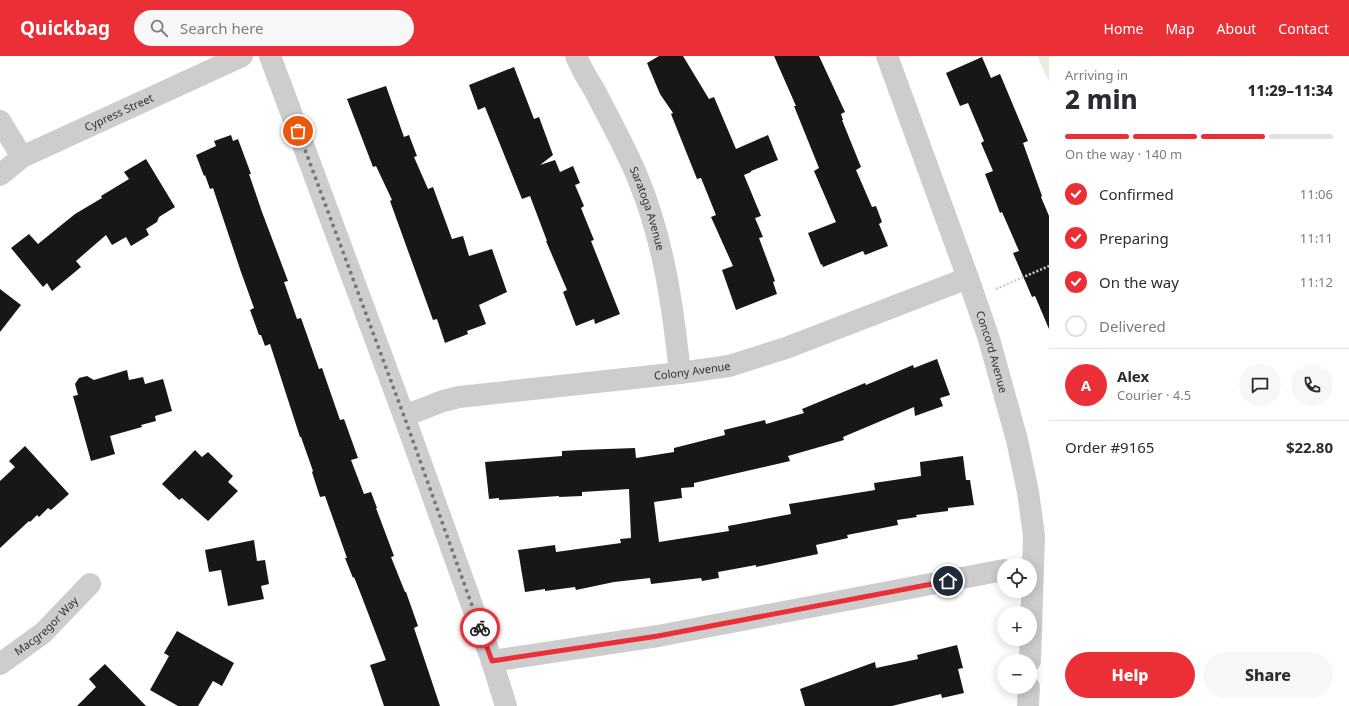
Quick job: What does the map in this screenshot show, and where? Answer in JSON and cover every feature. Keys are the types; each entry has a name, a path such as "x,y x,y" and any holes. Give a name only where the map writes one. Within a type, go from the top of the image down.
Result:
{"street":[{"name":"Cypress Street","path":"0,176 22,157 242,56"},
{"path":"270,56 404,416 492,661 506,706"},
{"name":"Saratoga Avenue","path":"576,56 639,179 650,209 660,244 680,373"},
{"name":"Concord Avenue","path":"887,56 972,288 991,346 1017,440 1028,492 1036,558"},
{"path":"0,120 22,157"},
{"name":"Colony Avenue","path":"404,416 443,401 459,397 680,373 729,366 757,358 876,314 972,288"},
{"path":"492,661 658,636 997,571"},
{"name":"Macgregor Way","path":"0,664 44,633 90,584"},
{"name":"Concord Avenue","path":"1030,654 1034,598"},
{"path":"1028,706 1029,694"}],"path":[{"path":"972,288 1049,266"}],"green space":[{"path":"1037,56 1049,56 1049,82"}],"building":[{"path":"659,56 683,56 709,99 714,97 736,149 768,135 778,160 744,175 761,216 755,218 763,237 759,238 775,281 773,282 777,294 736,310 722,270 733,266 711,217 716,215 701,178 697,179 671,114 673,113 660,94 647,63"},
{"path":"774,56 819,56 845,112 841,114 842,120 861,167 856,170 872,207 876,206 882,222 879,224 888,246 865,255 863,251 823,267 822,264 821,265 808,233 836,222 814,171 819,168 794,106 796,106"},
{"path":"982,57 991,78 1000,74 1028,141 1023,143 1049,216 1049,329 1035,296 1032,297 1013,253 1019,251 1002,212 1000,213 985,174 993,171 981,143 984,141 968,103 960,106 946,73"},
{"path":"514,67 534,119 539,117 553,155 540,165 555,160 560,172 573,166 580,183 575,185 584,206 581,208 594,240 591,241 620,314 595,324 594,319 576,326 563,292 567,290 546,241 530,196 522,199 485,107 478,110 469,85"},
{"path":"386,86 404,137 409,135 417,156 414,157 428,189 433,187 452,239 463,236 469,256 492,249 507,292 479,305 486,324 467,331 468,334 445,343 437,319 433,320 390,201 392,200 376,166 373,167 347,99"},
{"path":"231,135 233,141 238,139 251,174 249,174 262,212 288,281 284,282 297,319 301,318 319,369 322,368 340,420 344,419 358,458 351,460 364,494 371,492 377,508 394,556 391,557 406,592 418,626 414,628 440,706 384,706 370,665 386,660 354,577 353,578 345,558 347,558 325,496 320,497 312,472 313,471 300,437 270,344 265,346 261,335 259,335 250,310 254,308 213,188 210,189 196,155 216,146 214,141"},
{"path":"146,159 175,207 159,217 157,222 146,229 149,235 131,246 126,237 112,245 106,235 76,261 81,267 52,291 47,283 43,287 11,248 29,234 38,244 75,214 102,198 101,196 129,179 124,172"},
{"path":"0,289 21,305 0,332"},
{"path":"937,359 950,395 940,398 943,406 915,416 914,407 843,437 844,440 788,456 790,461 694,483 694,487 681,488 682,498 654,502 659,542 729,531 728,526 791,514 789,504 875,490 874,483 921,476 920,462 963,456 966,480 970,480 974,505 948,508 948,511 916,515 917,517 897,520 898,525 847,535 848,538 816,545 818,554 756,567 756,565 718,572 719,578 702,581 701,578 651,584 650,578 614,582 576,590 575,587 525,592 518,550 555,545 556,552 621,543 620,539 631,538 629,489 582,492 582,496 499,500 499,498 489,499 485,462 562,456 562,451 580,450 635,448 636,458 674,452 674,448 725,435 724,430 765,420 766,424 804,413 802,409 865,383 866,385 913,365 914,368"},
{"path":"127,370 129,380 143,377 145,384 163,379 172,411 155,416 156,421 141,425 142,427 110,436 115,454 91,461 73,396 78,395 75,384 79,378 87,376 94,380"},
{"path":"25,446 69,494 51,510 48,508 39,517 37,515 30,522 29,521 0,548 0,481 15,467 9,461"},
{"path":"195,450 202,457 208,452 233,476 228,482 238,491 208,521 182,498 179,500 162,484"},
{"path":"254,540 257,561 265,560 269,584 261,586 264,599 228,606 221,570 209,572 205,550"},
{"path":"177,631 234,663 222,686 213,681 198,706 178,706 150,690 169,656 164,653"},
{"path":"957,645 963,668 958,669 964,693 942,698 941,694 892,706 805,706 800,689 875,662 876,668 918,659 917,655"},
{"path":"105,664 146,706 77,706 96,687 89,679"}],"way so far":[{"path":"298,131 404,416 480,628"}],"route":[{"path":"480,628 492,661 658,636 948,581"}]}
